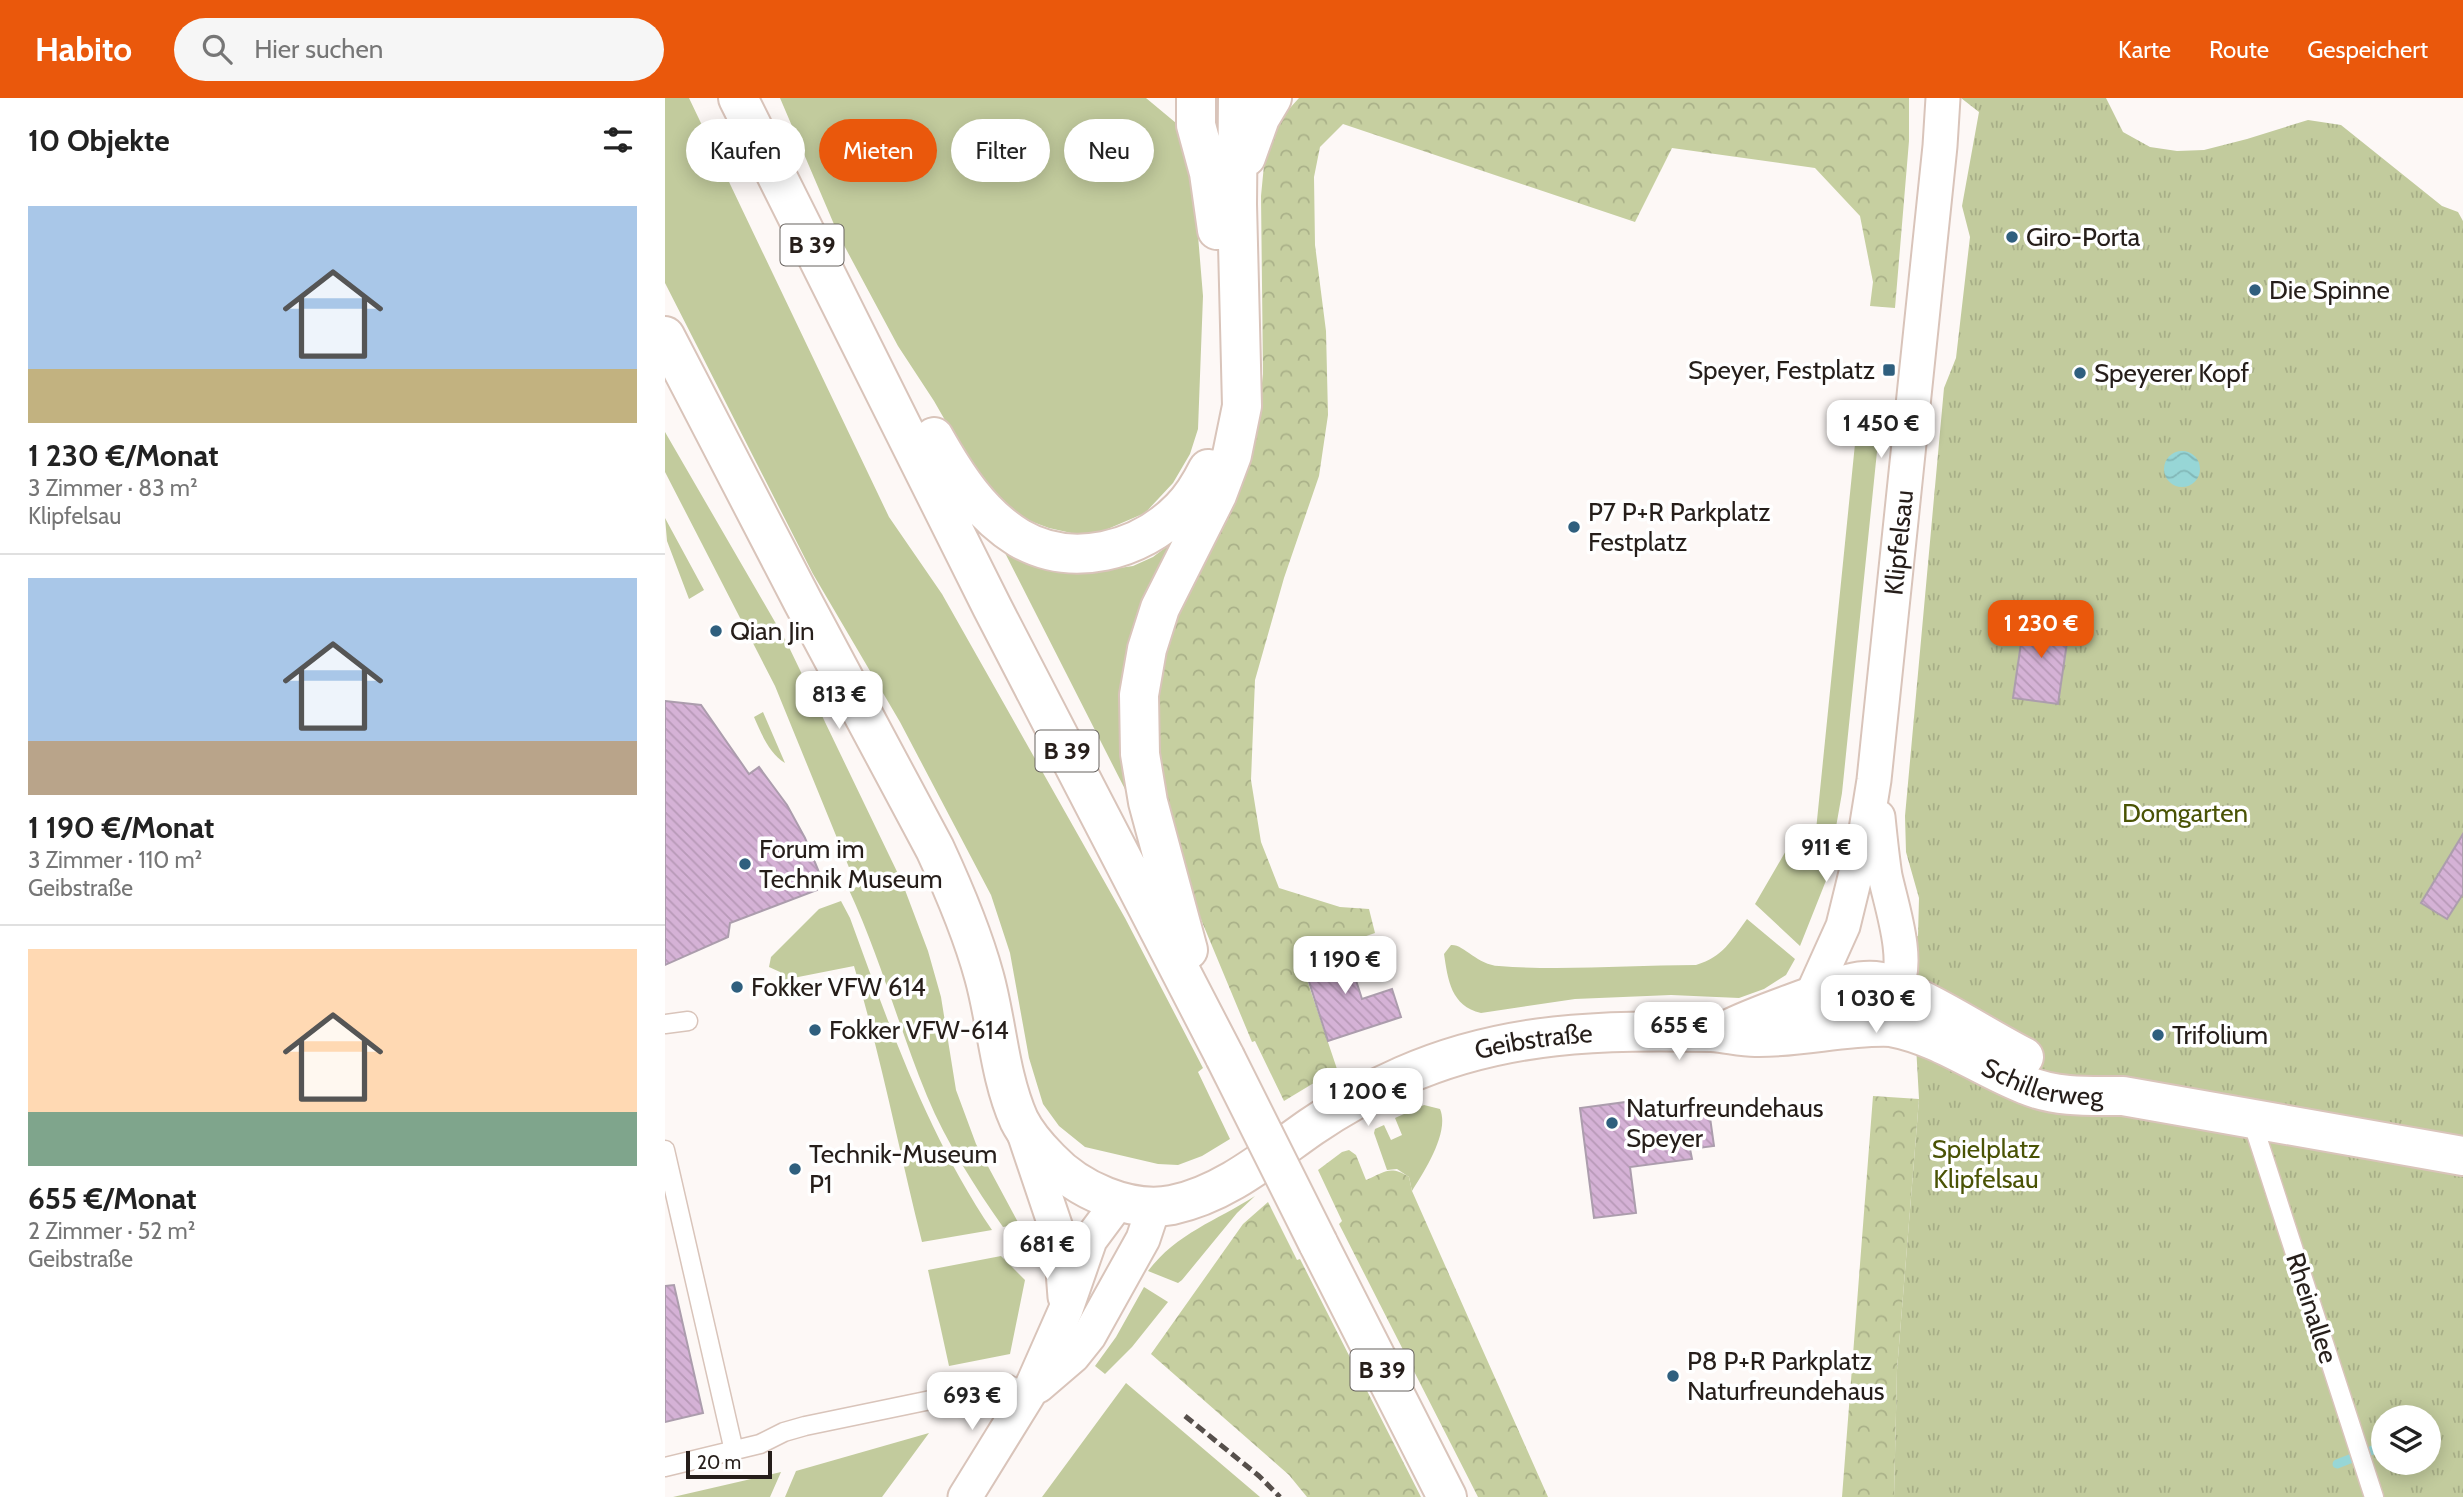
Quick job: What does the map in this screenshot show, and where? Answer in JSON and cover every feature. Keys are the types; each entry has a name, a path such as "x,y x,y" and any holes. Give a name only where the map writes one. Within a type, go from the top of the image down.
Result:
{"main road":[{"name":"B 39","path":"738,98 992,607 1447,1497"},
{"name":"B 39","path":"886,392 929,427 956,476 980,506 1020,539 1040,548 1089,555 1138,542 1182,509 1199,485 1217,451 1225,401 1224,301 1209,173 1196,112 1164,98"},
{"path":"1216,1041 1148,802 1140,754 1139,695 1147,649 1160,608 1217,495 1232,455 1242,406 1237,204 1238,98"},
{"path":"1237,204 1248,150 1260,118 1272,98"},
{"path":"665,335 951,883 984,976 1009,1087 1020,1121 1047,1158 1065,1176 1082,1186 1137,1204"},
{"name":"Geibstraße","path":"1137,1204 1171,1205 1235,1180 1314,1125 1359,1098 1445,1058 1555,1034 1720,1033 1760,1014 1815,1014 1854,982 1875,981 1896,987"},
{"name":"Schillerweg","path":"1896,987 2027,1058 2123,1096"},
{"name":"Schillerweg","path":"1815,1014 1911,1031 2029,1087 2071,1096 2123,1096 2463,1156"}],"street":[{"name":"Klipfelsau","path":"1815,1014 1843,926 1865,836 1874,780 1943,98"},
{"name":"Klipfelsau","path":"1874,780 1885,877 1898,932 1900,967 1896,987"},
{"path":"1020,1121 1056,1228 1062,1258 1066,1309"},
{"path":"965,1497 1028,1395 1066,1309 1090,1240 1137,1204 1143,1240 1089,1336 1073,1356 1028,1395"}],"lane":[{"path":"665,1024 688,1021"},
{"name":"Rheinallee","path":"2251,1118 2374,1497"},
{"path":"665,1150 734,1451"},
{"path":"665,1467 760,1444 784,1432 805,1426 1008,1384 1028,1395"}],"green space":[{"path":"665,98 689,98 699,119 686,119 686,182 729,182 889,517 942,594 1125,918 1203,1068 1198,1072 1230,1139 1202,1156 1178,1165 1158,1164 1085,1147 1059,1126 1043,1104 1029,1058 1010,953 991,895 900,722 813,574 665,283"},
{"path":"780,98 1146,98 1176,123 1192,163 1203,296 1198,429 1190,454 1173,483 1145,513 1089,537 1049,528 1014,515 973,469 934,401 898,346 839,236 805,156 805,119 789,119"},
{"path":"1299,98 1909,98 1909,141 1895,308 1870,306 1873,282 1860,216 1815,168 1672,148 1635,222 1343,124 1320,147 1314,177 1315,245 1326,331 1328,415 1319,476 1284,578 1255,680 1251,780 1261,842 1279,888 1340,907 1369,909 1375,933 1300,959 1337,1069 1284,1101 1255,1041 1252,1042 1195,905 1161,779 1155,733 1158,662 1258,419 1263,374 1261,196 1264,165 1270,139 1279,120"},
{"name":"Domgarten","path":"1961,98 2106,98 2123,132 2150,147 2177,151 2204,150 2308,120 2341,125 2442,206 2458,212 2463,221 2463,1497 1894,1497 1897,1370 1919,1099 1910,938 1918,936 1919,898 1906,852 1905,816 1944,388 1956,358 1970,237 1962,206 1979,112"},
{"path":"1867,428 1879,432 1842,793 1827,878 1800,946 1755,904 1787,849 1814,850 1856,434"},
{"path":"665,432 786,641 902,882 928,951 941,997 956,1090 976,1144 1019,1224 1003,1227 962,1164 935,1113 849,890 857,887 775,686 665,472"},
{"path":"665,518 704,590 689,599 667,541"},
{"path":"1170,544 1174,549 1132,803 1002,547 1092,572 1133,566 1153,557"},
{"path":"763,712 785,763 770,748 754,717"},
{"path":"841,901 850,918 911,1078 948,1156 992,1230 922,1242 854,966 783,980 780,972 769,967 771,957 819,909"},
{"path":"1747,919 1795,959 1786,975 1764,989 1739,998 1671,995 1575,999 1481,1013 1471,1010 1457,998 1450,982 1444,954 1451,945 1456,946 1484,962 1499,966 1572,968 1696,965 1720,953"},
{"path":"1873,1096 1919,1099 1897,1370 1894,1497 1842,1497"},
{"path":"1424,1105 1440,1109 1442,1129 1434,1151 1412,1191 1409,1177 1397,1169 1387,1170 1374,1133 1375,1129 1384,1125 1391,1140 1402,1135 1395,1118"},
{"path":"1349,1150 1356,1155 1366,1180 1392,1171 1409,1177 1412,1191 1548,1497 1478,1497 1339,1224 1342,1221 1318,1170 1342,1152"},
{"path":"1255,1196 1237,1213 1178,1283 1148,1271 1184,1237"},
{"path":"1268,1202 1297,1260 1300,1259 1421,1497 1307,1497 1289,1475 1151,1354 1243,1224"},
{"path":"1001,1256 1025,1280 1010,1354 949,1366 928,1270"},
{"path":"1144,1287 1168,1302 1132,1347 1105,1374 1095,1366 1116,1337"},
{"path":"1126,1383 1260,1497 1042,1497"},
{"path":"929,1433 882,1497 785,1497 796,1471"},
{"path":"781,1472 770,1497 673,1497"}],"water":[{"path":"2182,451 2195,456 2200,469 2195,482 2182,487 2169,482 2164,469 2169,456"}],"building":[{"path":"2025,616 2070,622 2058,704 2013,698"},
{"name":"Forum im Technik Museum","path":"665,701 701,705 749,774 759,767 787,805 805,838 825,887 730,923 728,937 665,965"},
{"path":"2463,834 2463,894 2447,919 2421,903"},
{"path":"1345,946 1362,999 1392,989 1401,1017 1328,1041 1302,960"},
{"path":"1626,1102 1627,1114 1708,1103 1714,1146 1690,1149 1692,1159 1630,1167 1636,1213 1594,1218 1580,1108"},
{"path":"674,1285 703,1413 665,1422 665,1286"}],"waterway":[{"path":"2337,1464 2371,1451"}],"railway":[{"path":"1185,1416 1259,1476 1280,1497"}],"place":[{"name":"Giro-Porta","path":"2012,237"},
{"name":"Die Spinne","path":"2255,290"},
{"name":"Speyer, Festplatz","path":"1889,370"},
{"name":"Speyerer Kopf","path":"2080,373"},
{"name":"P7 P+R Parkplatz Festplatz","path":"1574,527"},
{"name":"Qian Jin","path":"716,631"},
{"name":"Forum im Technik Museum","path":"745,864"},
{"name":"Fokker VFW 614","path":"737,987"},
{"name":"Fokker VFW-614","path":"815,1030"},
{"name":"Trifolium","path":"2158,1035"},
{"name":"Naturfreundehaus Speyer","path":"1612,1123"},
{"name":"Technik-Museum P1","path":"795,1169"},
{"name":"P8 P+R Parkplatz Naturfreundehaus","path":"1673,1376"}],"park label":[{"name":"Spielplatz Klipfelsau","path":"1986,1164"}]}
